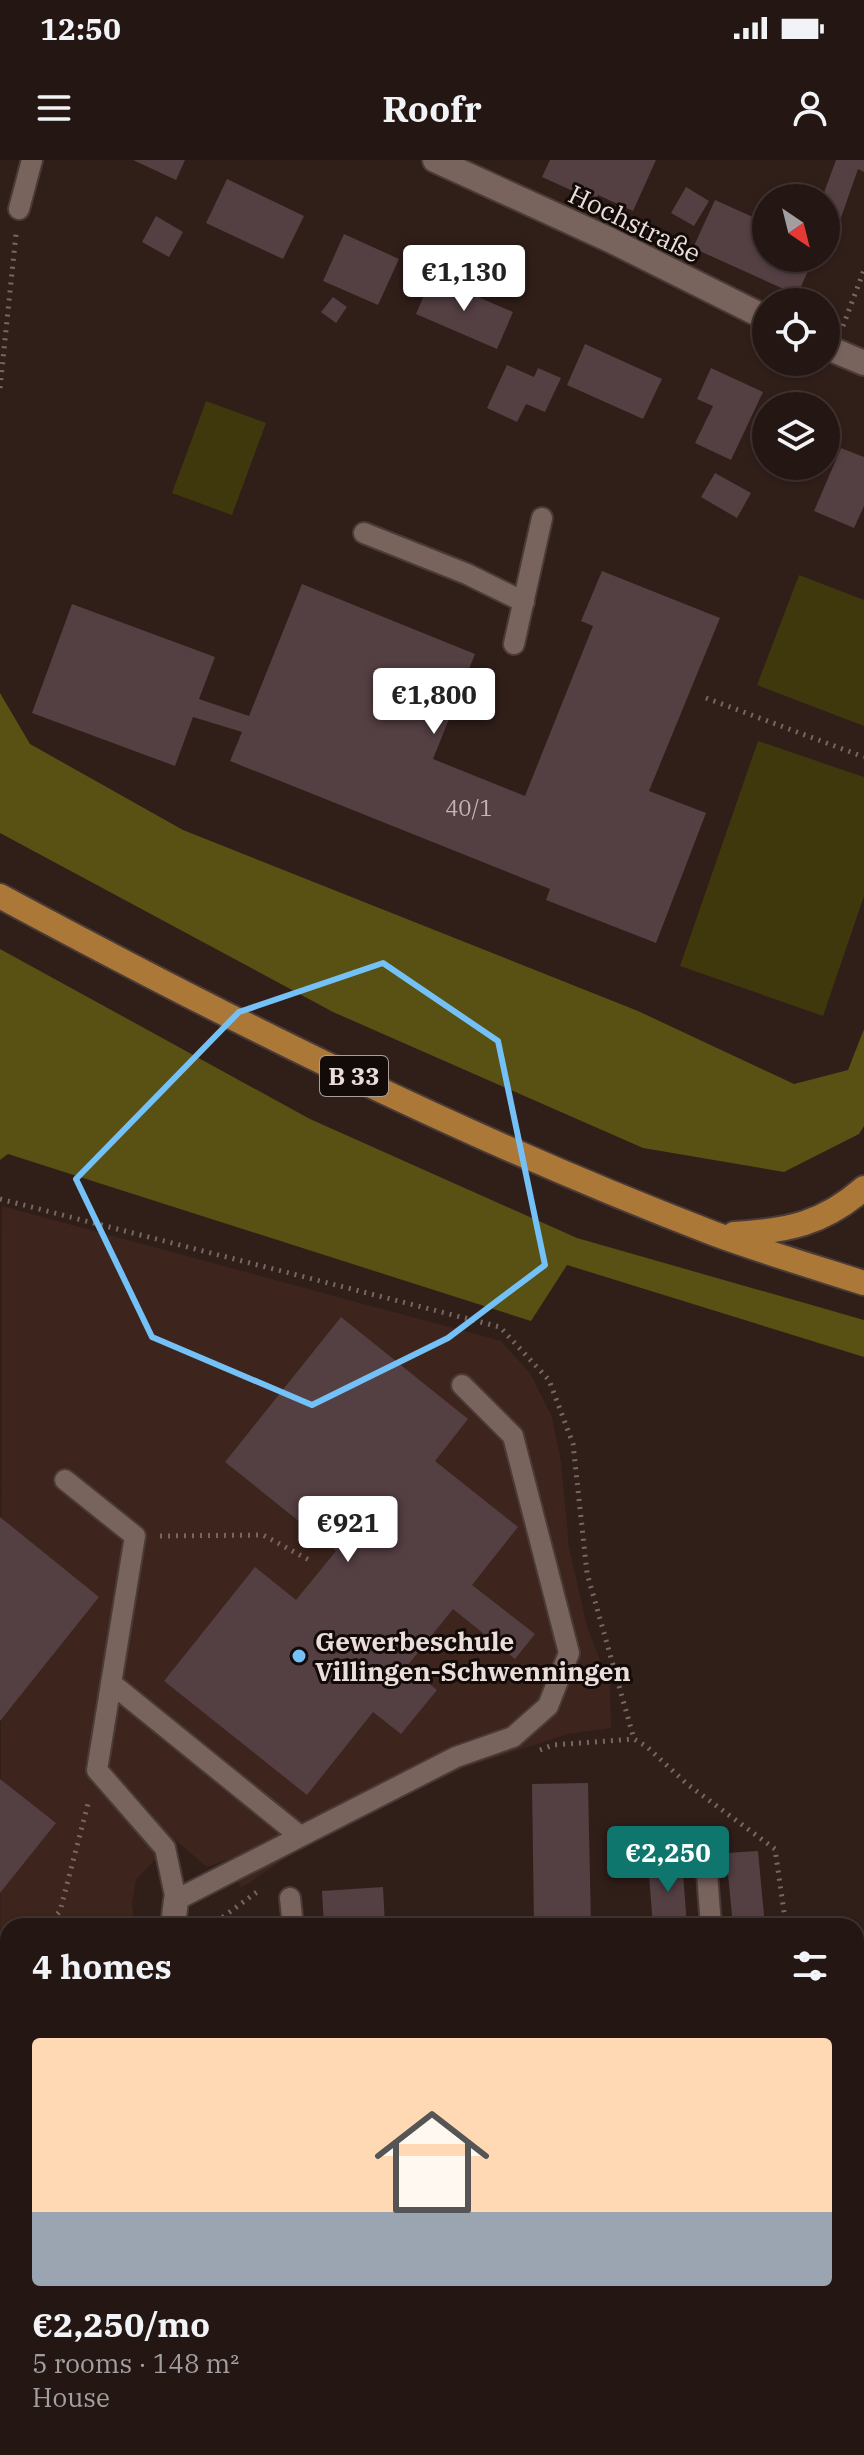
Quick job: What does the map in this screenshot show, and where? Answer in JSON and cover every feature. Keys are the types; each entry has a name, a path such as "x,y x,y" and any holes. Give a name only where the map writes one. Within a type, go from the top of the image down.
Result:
{"main road":[{"name":"B 33","path":"0,896 218,1010 568,1175 718,1235 864,1283"},
{"path":"718,1235 776,1232 802,1226 849,1202 864,1188"}],"street":[{"name":"Hochstraße","path":"435,160 610,240 752,311"},
{"path":"840,353 864,363"},
{"path":"174,1918 176,1900"}],"lane":[{"path":"19,209 32,160"},
{"path":"514,644 542,518"},
{"path":"364,533 467,574 524,602"},
{"path":"65,1480 135,1536 97,1770 165,1848 176,1900 456,1757 513,1737 548,1706 569,1653 513,1436 462,1385"},
{"path":"111,1683 300,1836"},
{"path":"705,1847 710,1918"},
{"path":"290,1898 292,1918"}],"path":[{"path":"0,388 19,209"},
{"path":"840,326 864,270"},
{"path":"706,698 864,757"},
{"path":"0,1199 500,1327 549,1380 573,1444 587,1573 634,1739 646,1746 687,1784 775,1849 785,1918"},
{"path":"135,1536 263,1535 309,1560"},
{"path":"54,1918 60,1911 97,1770"}],"highlighted area":[{"path":"383,963 498,1041 545,1265 448,1338 312,1405 152,1337 76,1179 239,1012"}],"shaded area":[{"path":"206,401 266,423 232,515 172,493"},
{"path":"799,575 864,600 864,726 757,685"},
{"path":"0,693 30,744 183,830 638,1011 794,1084 848,1070 864,1029 864,1126 859,1134 784,1172 643,1148 333,1012 0,833"},
{"path":"758,741 864,777 864,896 823,1016 680,966"},
{"path":"0,949 310,1119 577,1238 864,1320 864,1357 567,1265 531,1321 8,1154 0,1160"},
{"name":"Gewerbeschule Villingen-Schwenningen","path":"2,1206 501,1341 530,1373 552,1417 561,1461 569,1547 587,1626 610,1686 611,1728 568,1734 464,1768 359,1817 289,1856 241,1888 229,1859 207,1867 174,1839 136,1880 132,1905 134,1918 0,1918"}],"building":[{"path":"133,160 185,160 176,180"},
{"path":"550,160 656,160 633,211 598,195 595,201 542,177"},
{"path":"836,160 864,160 864,172 858,169 840,220 840,184 827,184"},
{"path":"227,179 304,216 283,259 206,223"},
{"path":"686,187 709,201 694,226 671,213"},
{"path":"715,200 752,217 752,272 808,272 800,288 782,288 693,248"},
{"path":"156,216 183,232 169,257 142,242"},
{"path":"344,234 399,259 378,305 323,281"},
{"path":"432,277 513,312 497,349 416,314"},
{"path":"333,297 347,307 336,323 321,312"},
{"path":"585,344 662,379 643,419 567,385"},
{"path":"507,365 534,377 538,368 561,378 545,412 526,404 517,422 487,408"},
{"path":"711,368 763,392 752,392 752,415 731,460 695,443 713,406 697,399"},
{"path":"841,448 864,457 864,506 854,528 814,511 827,480 840,480"},
{"path":"715,473 751,493 737,518 701,497"},
{"path":"602,571 720,618 649,791 706,813 656,943 546,900 550,889 230,761 242,732 193,717 175,766 32,713 72,604 215,657 199,699 249,716 302,584 475,654 433,759 525,796 593,626 581,621"},
{"path":"341,1317 468,1419 435,1461 518,1527 472,1585 535,1634 515,1659 453,1609 407,1666 437,1690 401,1734 373,1712 307,1795 164,1681 255,1567 296,1600 336,1551 225,1462"},
{"path":"0,1517 99,1597 0,1721"},
{"path":"0,1779 56,1823 0,1893"},
{"path":"588,1783 591,1918 534,1918 532,1784"},
{"path":"758,1851 764,1918 732,1918 726,1853"},
{"path":"682,1860 686,1918 652,1918 648,1863"},
{"path":"383,1887 385,1918 324,1918 322,1891"}],"place":[{"name":"Gewerbeschule Villingen-Schwenningen","path":"299,1656"}]}
